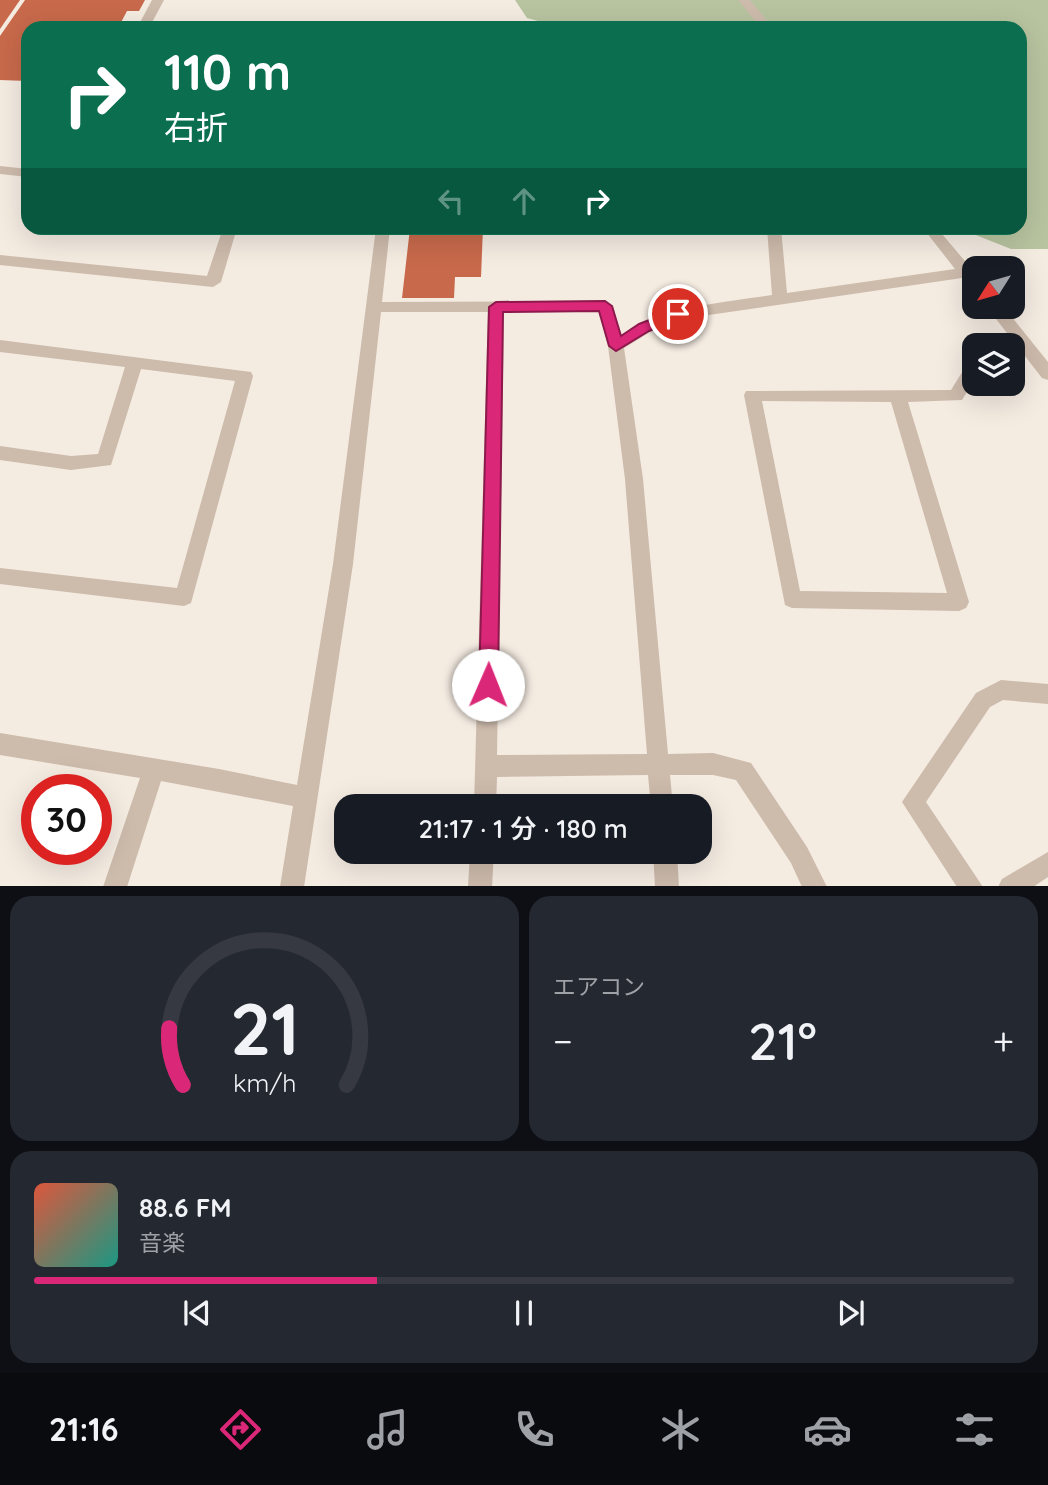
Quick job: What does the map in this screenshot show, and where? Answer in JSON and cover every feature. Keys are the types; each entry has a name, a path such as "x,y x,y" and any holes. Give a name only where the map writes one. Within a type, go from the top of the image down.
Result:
{"street":[{"path":"147,21 158,0"},
{"path":"744,0 761,21"},
{"path":"0,170 21,172"},
{"path":"0,260 213,282 228,235"},
{"path":"292,886 343,564 382,235"},
{"path":"778,235 780,299"},
{"path":"936,235 962,267"},
{"path":"616,346 644,328 678,314 962,278"},
{"path":"374,307 605,306 616,346 634,479 661,794"},
{"path":"486,794 496,307"},
{"path":"0,346 245,376 184,597 0,576"},
{"path":"1025,352 1048,374"},
{"path":"0,453 71,463 106,460 135,363"},
{"path":"897,395 958,602 792,599 752,394 897,395 956,396 962,386"},
{"path":"970,886 913,802 983,700 1001,690 1048,694"},
{"path":"0,744 308,798"},
{"path":"487,766 713,764 743,771 799,855 814,886"},
{"path":"115,886 154,769"},
{"path":"480,886 481,864"},
{"path":"666,864 667,886"},
{"path":"1012,886 1048,864"}],"green space":[{"path":"515,0 1048,0 1048,249 1011,249 976,235 1027,235 1027,21 538,21 527,18"}],"building":[{"path":"0,0 20,0 0,29"},
{"path":"25,0 145,0 139,11 127,11 122,21 21,21 21,81 0,80 0,36"},
{"path":"409,235 483,235 481,277 455,277 454,298 402,298"}],"route":[{"path":"488,685 496,307 605,306 616,346 644,328 678,314"}]}
